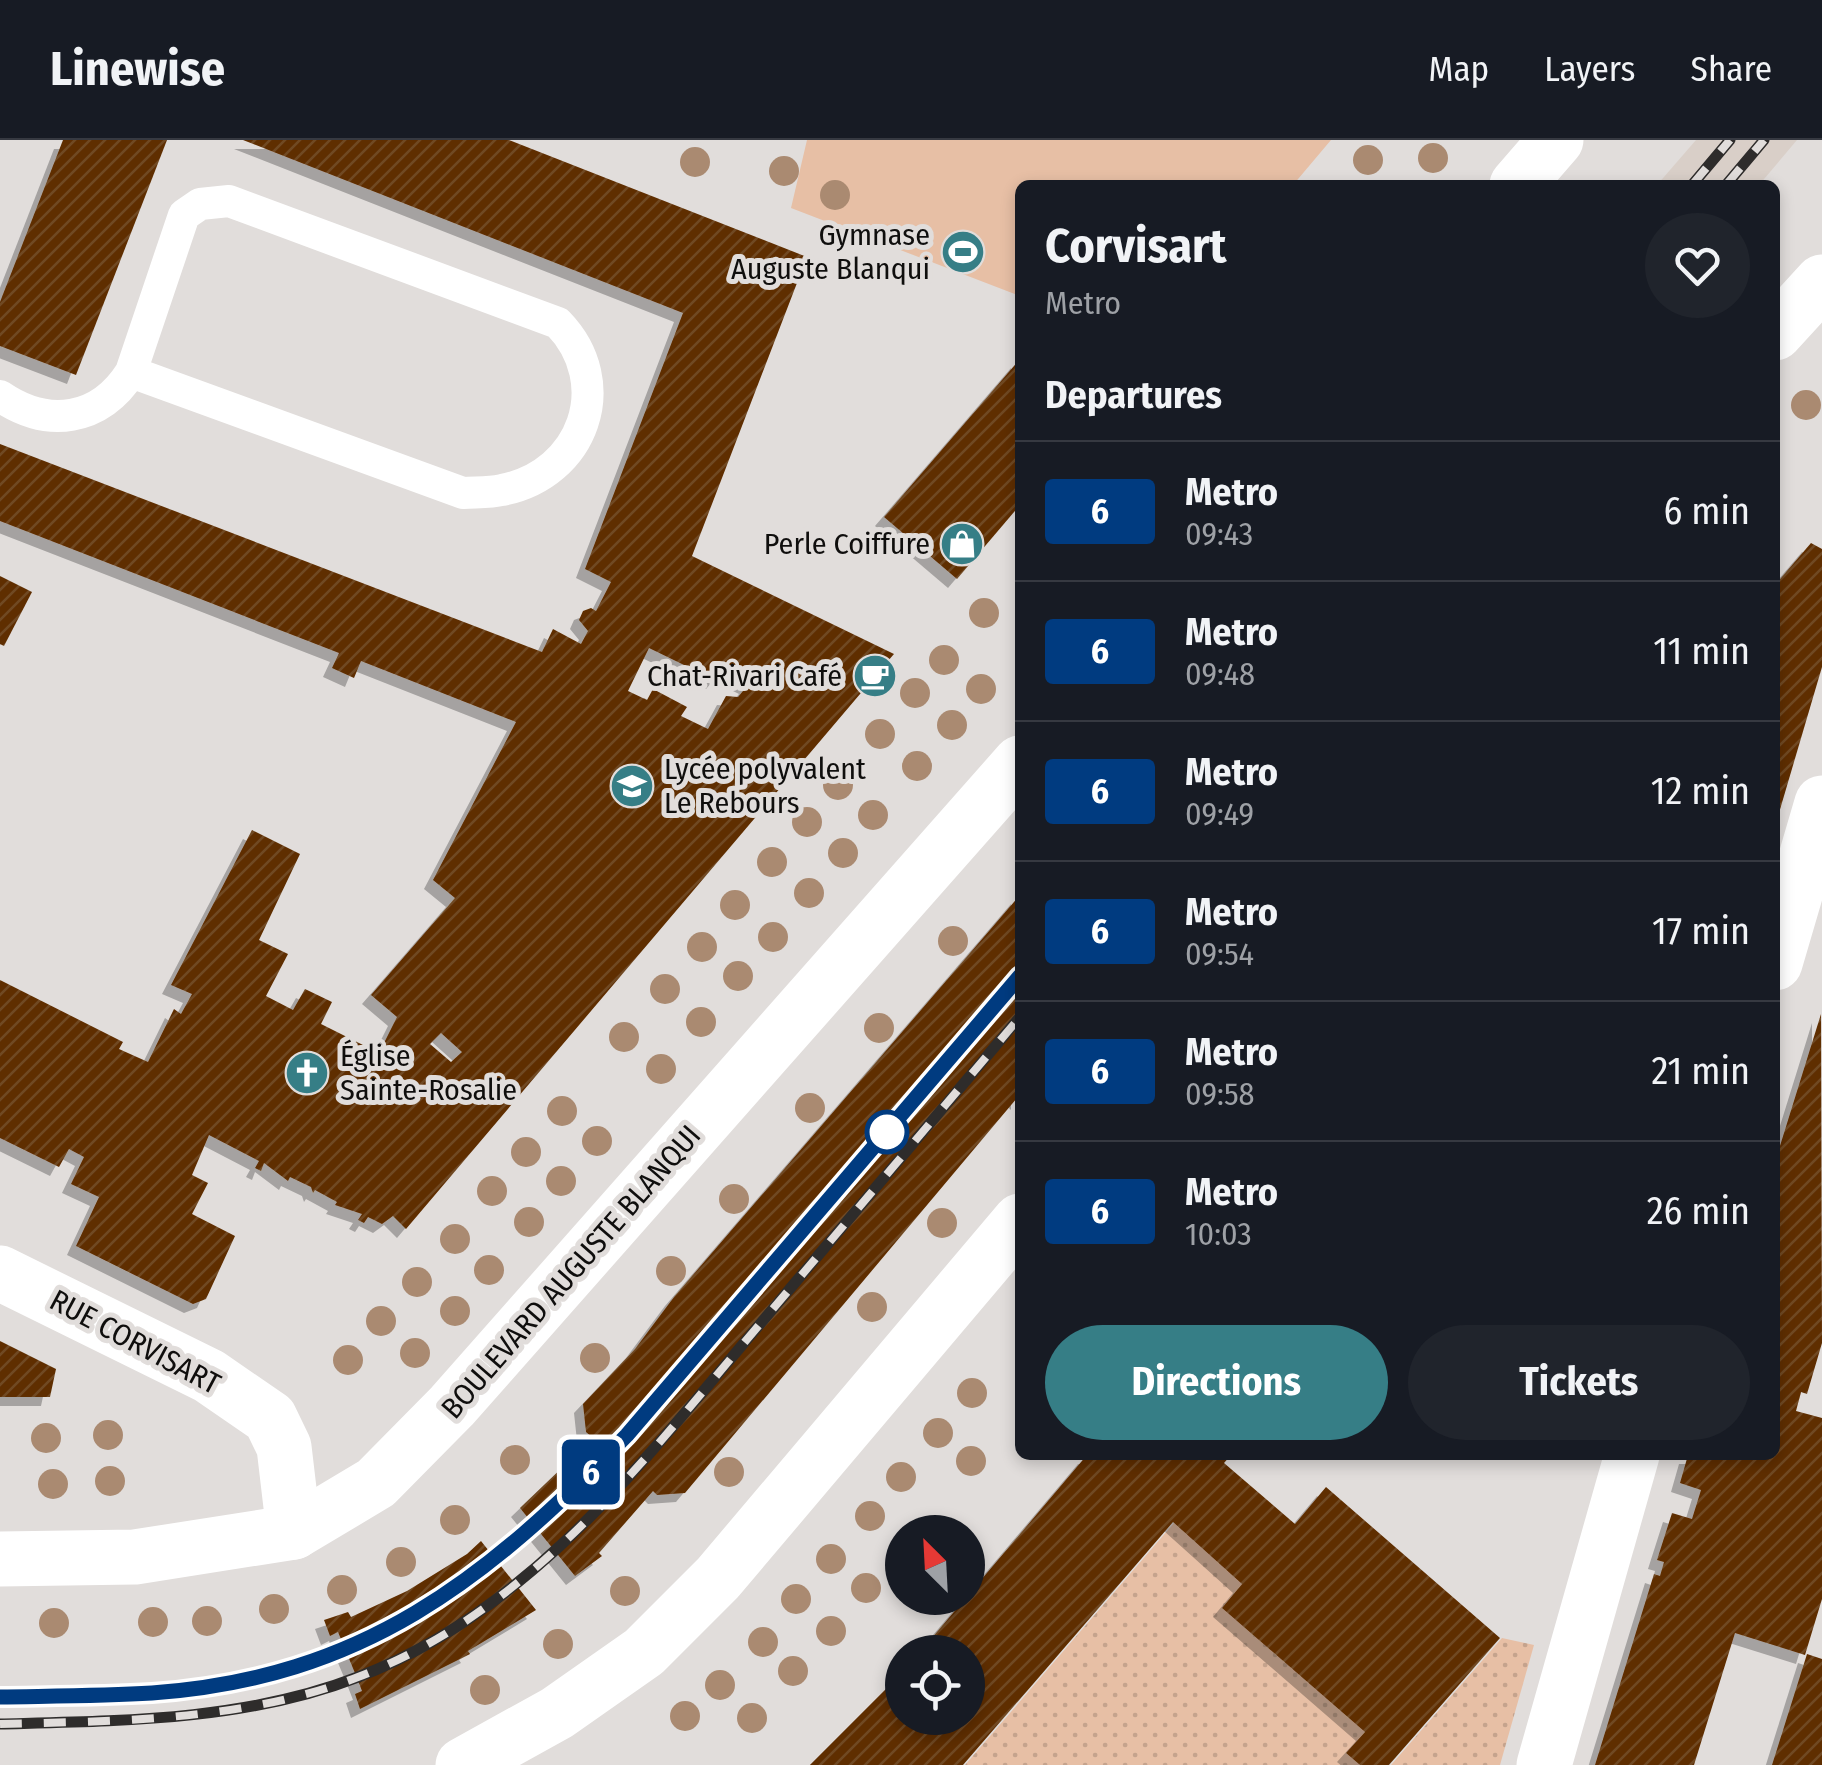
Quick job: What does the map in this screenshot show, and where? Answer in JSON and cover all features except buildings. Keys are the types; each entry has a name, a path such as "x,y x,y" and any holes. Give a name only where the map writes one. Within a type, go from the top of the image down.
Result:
{"main road":[{"path":"1521,180 1556,140"},
{"path":"1780,328 1822,282"},
{"name":"BOULEVARD AUGUSTE BLANQUI","path":"0,1560 135,1556 294,1532 376,1483 432,1429 1015,769"},
{"path":"1780,946 1822,803"},
{"path":"463,1765 557,1713 644,1652 718,1578 1015,1227"},
{"name":"RUE CORVISART","path":"0,1273 210,1376 270,1418 284,1448 294,1532"},
{"path":"1544,1765 1631,1460"}],"lane":[{"path":"0,396 50,418 90,414 118,393 131,372 184,214 200,204 230,201 558,323 574,340 586,362 589,399 576,444 553,466 505,490 463,494 131,372"}],"shaded area":[{"name":"Gymnase Auguste Blanqui","path":"807,140 1331,140 1297,180 1015,180 1015,294 791,208"},
{"path":"1696,140 1797,140 1763,180 1661,180"},
{"path":"1174,1523 1242,1584 1222,1608 1365,1732 1346,1753 1360,1765 965,1765"},
{"path":"1502,1638 1534,1645 1500,1765 1391,1765"}],"railway":[{"path":"1696,180 1730,140"},
{"path":"1730,180 1764,140"},
{"path":"0,1697 152,1693 227,1684 295,1667 358,1643 416,1613 471,1576 523,1534 627,1435 1015,982"},
{"path":"0,1724 181,1716 315,1692 421,1648 479,1612 533,1570 631,1474 1015,1023"}],"metro line":[{"name":"6","path":"0,1697 154,1693 234,1682 344,1650 416,1615 472,1578 573,1492 627,1435 1015,982"}],"place":[{"name":"Gymnase Auguste Blanqui","path":"963,252"},
{"name":"Perle Coiffure","path":"962,544"},
{"name":"Chat-Rivari Café","path":"875,676"},
{"name":"Lycée polyvalent Le Rebours","path":"632,786"},
{"name":"Église Sainte-Rosalie","path":"307,1073"}]}
